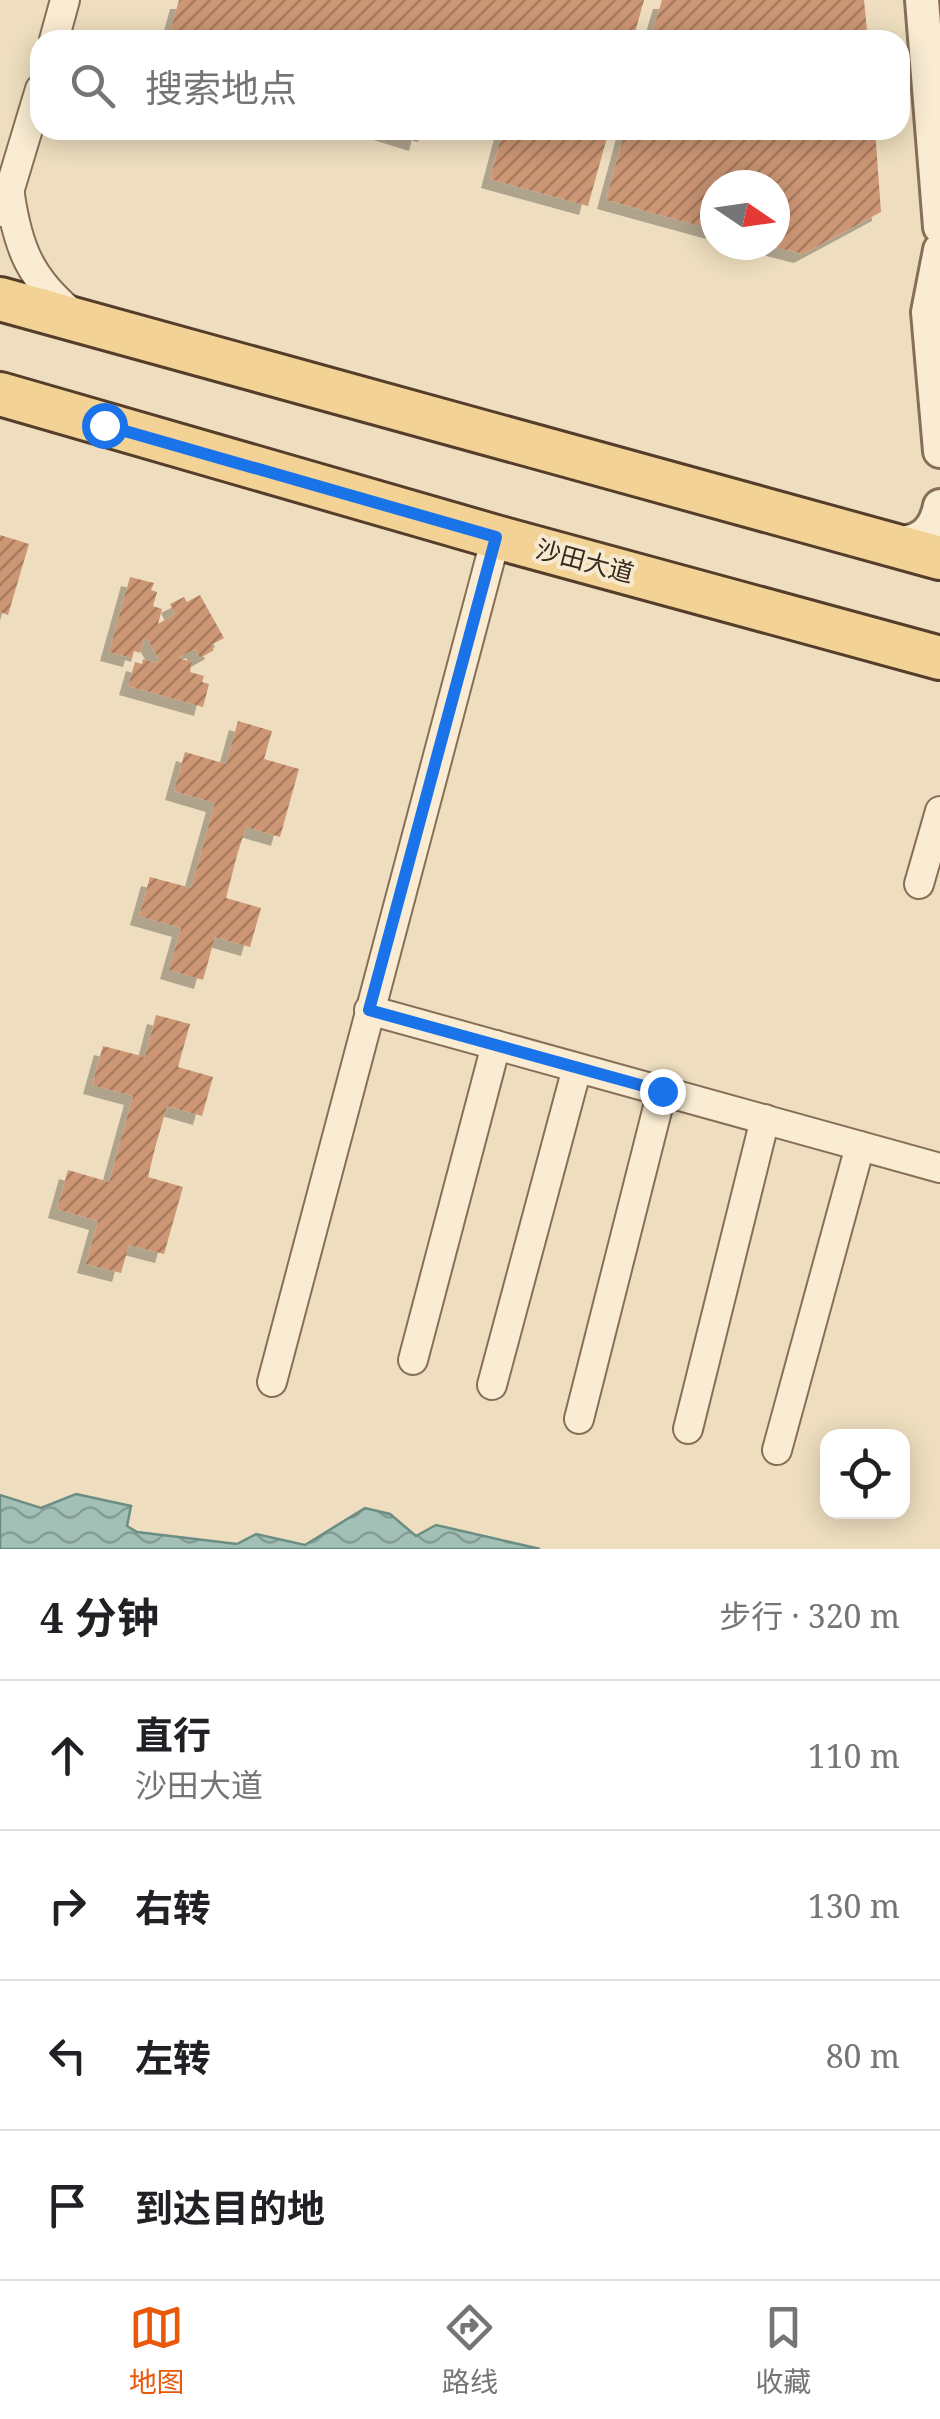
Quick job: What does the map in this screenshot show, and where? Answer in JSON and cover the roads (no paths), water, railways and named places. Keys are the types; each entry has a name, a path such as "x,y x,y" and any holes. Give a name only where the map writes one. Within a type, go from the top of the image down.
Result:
{"main road":[{"path":"0,299 940,558"},
{"name":"沙田大道","path":"0,394 496,537 940,658"}],"street":[{"path":"57,30 65,0"},
{"path":"922,0 940,227"},
{"path":"30,123 5,207 32,273 80,320"},
{"path":"940,250 928,312 940,451"},
{"path":"890,544 922,539 932,530 940,506"},
{"path":"272,1382 496,537"},
{"path":"920,884 940,811"},
{"path":"369,1010 940,1168"},
{"path":"414,1360 496,1045"},
{"path":"492,1386 578,1068"},
{"path":"579,1419 662,1091"},
{"path":"688,1429 765,1120"},
{"path":"777,1450 860,1146"}],"water":[{"path":"76,1494 131,1506 127,1526 137,1532 237,1544 256,1534 305,1545 365,1508 390,1514 416,1536 436,1525 540,1549 0,1549 0,1495 41,1508"}]}
